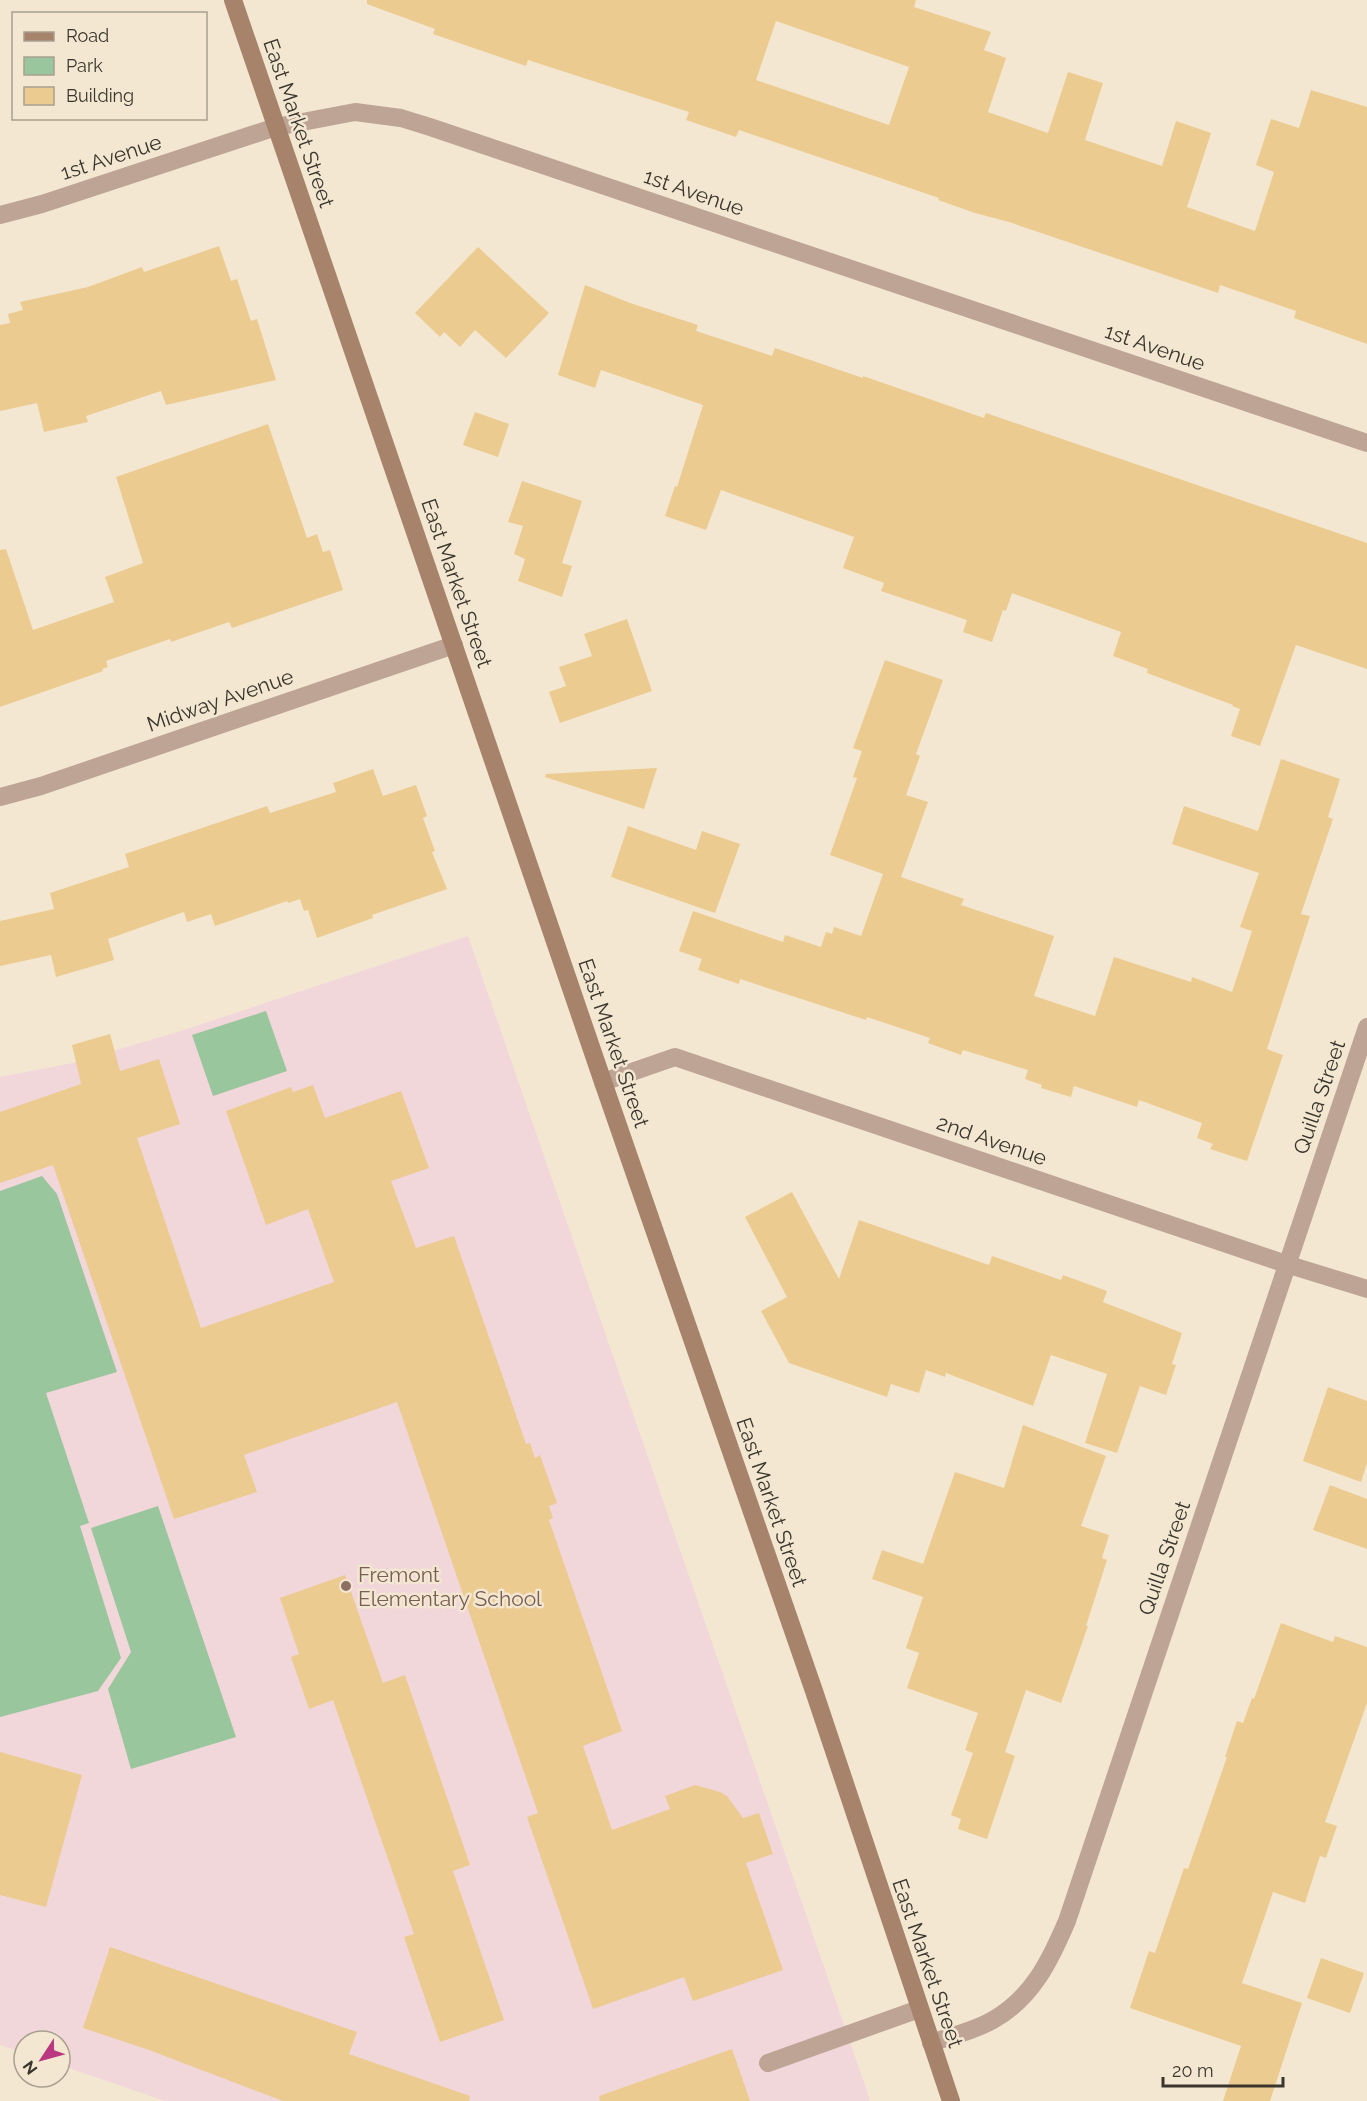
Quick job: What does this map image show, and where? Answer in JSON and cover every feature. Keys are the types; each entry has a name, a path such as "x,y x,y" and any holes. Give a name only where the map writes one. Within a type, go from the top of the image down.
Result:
{"main road":[{"name":"East Market Street","path":"233,0 814,1691 951,2101"}],"street":[{"name":"1st Avenue","path":"0,215 42,204 276,126 355,112 401,118 1367,443"},
{"name":"Midway Avenue","path":"0,797 41,786 454,645"},
{"name":"Quilla Street","path":"931,2043 991,2021 1017,2004 1031,1990 1056,1947 1367,1027"},
{"name":"2nd Avenue","path":"603,1082 675,1058 1286,1264 1367,1289"},
{"path":"768,2063 919,2009"}],"shaded area":[{"name":"Fremont Elementary School","path":"468,936 870,2100 165,2101 72,2069 72,2029 12,2029 12,2049 0,2045 0,1077 73,1063 184,1030"}],"green space":[{"path":"266,1011 287,1071 213,1096 192,1035"},
{"path":"42,1176 57,1194 117,1372 46,1393 89,1523 80,1526 121,1658 98,1691 0,1717 0,1191"},
{"path":"158,1506 236,1737 131,1769 108,1689 131,1652 91,1528"}],"building":[{"path":"367,0 916,0 914,7 991,32 984,50 1006,58 988,112 1048,133 1068,72 1103,83 1085,140 1162,166 1176,121 1211,133 1187,207 1255,231 1274,172 1256,165 1271,119 1299,128 1311,90 1367,107 1367,344 1294,318 1296,311 1220,285 1218,293 1009,222 975,213 938,200 939,198 739,130 736,137 686,120 689,112 528,60 526,66 433,34 435,29 367,4","holes":["776,21 909,67 889,125 756,80"]},
{"path":"219,246 231,281 237,279 251,321 257,319 276,380 166,405 161,391 86,416 88,422 44,432 37,403 0,411 0,325 10,323 8,314 23,310 20,302 88,287 142,267 144,272"},
{"path":"478,247 549,313 506,358 475,330 460,347 444,332 440,337 415,313"},
{"path":"585,285 630,303 698,325 696,331 772,356 775,348 984,418 986,413 1367,543 1367,669 1296,645 1260,746 1231,736 1240,709 1147,673 1148,669 1113,656 1121,632 1012,593 1006,611 1003,610 992,642 963,632 967,620 881,591 884,583 843,568 854,537 721,490 706,530 665,516 675,486 677,487 703,405 601,370 595,388 558,375"},
{"path":"475,412 509,424 498,457 463,445"},
{"path":"268,424 307,538 317,534 323,552 330,550 343,590 232,628 229,622 171,642 170,639 106,661 108,667 102,669 103,671 0,707 0,550 6,549 33,630 114,602 105,577 143,563 116,477"},
{"path":"522,481 582,501 562,563 572,566 562,597 518,581 525,559 514,554 523,526 508,522"},
{"path":"627,619 652,691 560,723 549,692 566,686 559,667 592,656 584,634"},
{"path":"885,660 943,680 916,754 920,756 906,795 928,802 901,877 964,899 961,905 1054,936 1034,996 1095,1016 1114,957 1191,982 1192,977 1232,992 1252,931 1240,927 1259,873 1172,844 1184,806 1258,831 1281,759 1340,779 1328,817 1333,819 1301,914 1310,916 1267,1049 1283,1055 1247,1161 1210,1149 1213,1144 1197,1138 1202,1123 1139,1100 1137,1107 1074,1086 1071,1097 1041,1088 1042,1085 1025,1079 1028,1070 963,1050 961,1055 928,1043 930,1038 740,979 739,984 698,970 702,959 679,951 693,911 783,942 785,935 821,947 826,932 832,934 834,927 861,936 883,874 830,855 857,778 853,777 862,751 853,748"},
{"path":"657,768 644,809 545,777 546,774"},
{"path":"373,769 383,796 416,785 427,816 423,818 435,851 432,852 447,889 372,915 373,918 317,938 308,910 304,911 300,899 288,903 287,901 215,926 211,914 187,922 184,912 108,939 114,960 56,977 51,955 0,966 0,921 54,909 50,893 129,867 125,854 267,806 270,813 336,792 333,783"},
{"path":"628,826 696,850 702,831 740,844 715,913 611,877"},
{"path":"110,1034 120,1071 159,1059 180,1124 137,1138 201,1328 334,1282 308,1209 266,1225 226,1111 291,1087 293,1092 313,1085 325,1118 401,1091 429,1168 391,1181 416,1248 454,1236 526,1444 530,1443 535,1458 540,1455 557,1503 549,1506 553,1518 549,1520 622,1731 583,1746 612,1830 670,1809 665,1796 695,1785 727,1796 743,1818 759,1813 773,1854 746,1863 783,1970 693,2001 684,1977 593,2009 527,1817 538,1813 397,1402 244,1455 257,1492 174,1519 53,1165 0,1183 0,1112 81,1084 72,1045"},
{"path":"792,1192 839,1279 859,1220 989,1265 992,1256 1061,1280 1063,1275 1107,1291 1103,1302 1182,1333 1172,1364 1176,1365 1166,1395 1140,1386 1117,1453 1085,1443 1107,1374 1051,1355 1033,1406 946,1373 945,1377 926,1370 919,1393 891,1384 887,1397 789,1363 761,1311 787,1297 745,1217"},
{"path":"1328,1387 1367,1401 1367,1463 1361,1482 1303,1461"},
{"path":"1023,1425 1106,1456 1081,1526 1109,1535 1102,1558 1107,1560 1086,1626 1088,1626 1061,1703 1026,1690 1005,1752 1015,1756 987,1839 958,1829 961,1819 951,1815 973,1753 965,1750 978,1713 907,1688 919,1653 906,1648 923,1597 872,1579 882,1550 923,1564 955,1472 1004,1488"},
{"path":"1330,1485 1367,1499 1367,1549 1313,1530"},
{"path":"345,1575 383,1683 405,1675 470,1865 453,1871 504,2020 440,2042 404,1937 414,1934 333,1700 309,1709 291,1657 299,1654 280,1598"},
{"path":"1281,1623 1333,1642 1335,1636 1367,1647 1367,1703 1325,1822 1337,1826 1326,1858 1320,1856 1305,1903 1273,1892 1242,1983 1302,2003 1270,2101 1223,2101 1241,2046 1130,2008 1149,1951 1155,1953 1184,1868 1188,1869 1227,1757 1225,1757 1237,1721 1243,1723 1252,1698 1254,1699"},
{"path":"0,1752 82,1775 46,1907 0,1895"},
{"path":"110,1947 357,2032 349,2054 470,2096 469,2101 283,2101 149,2050 83,2028"},
{"path":"1321,1958 1364,1973 1350,2013 1307,1998"},
{"path":"732,2049 750,2101 600,2101 599,2096"}],"place":[{"name":"Fremont Elementary School","path":"346,1586"}]}
